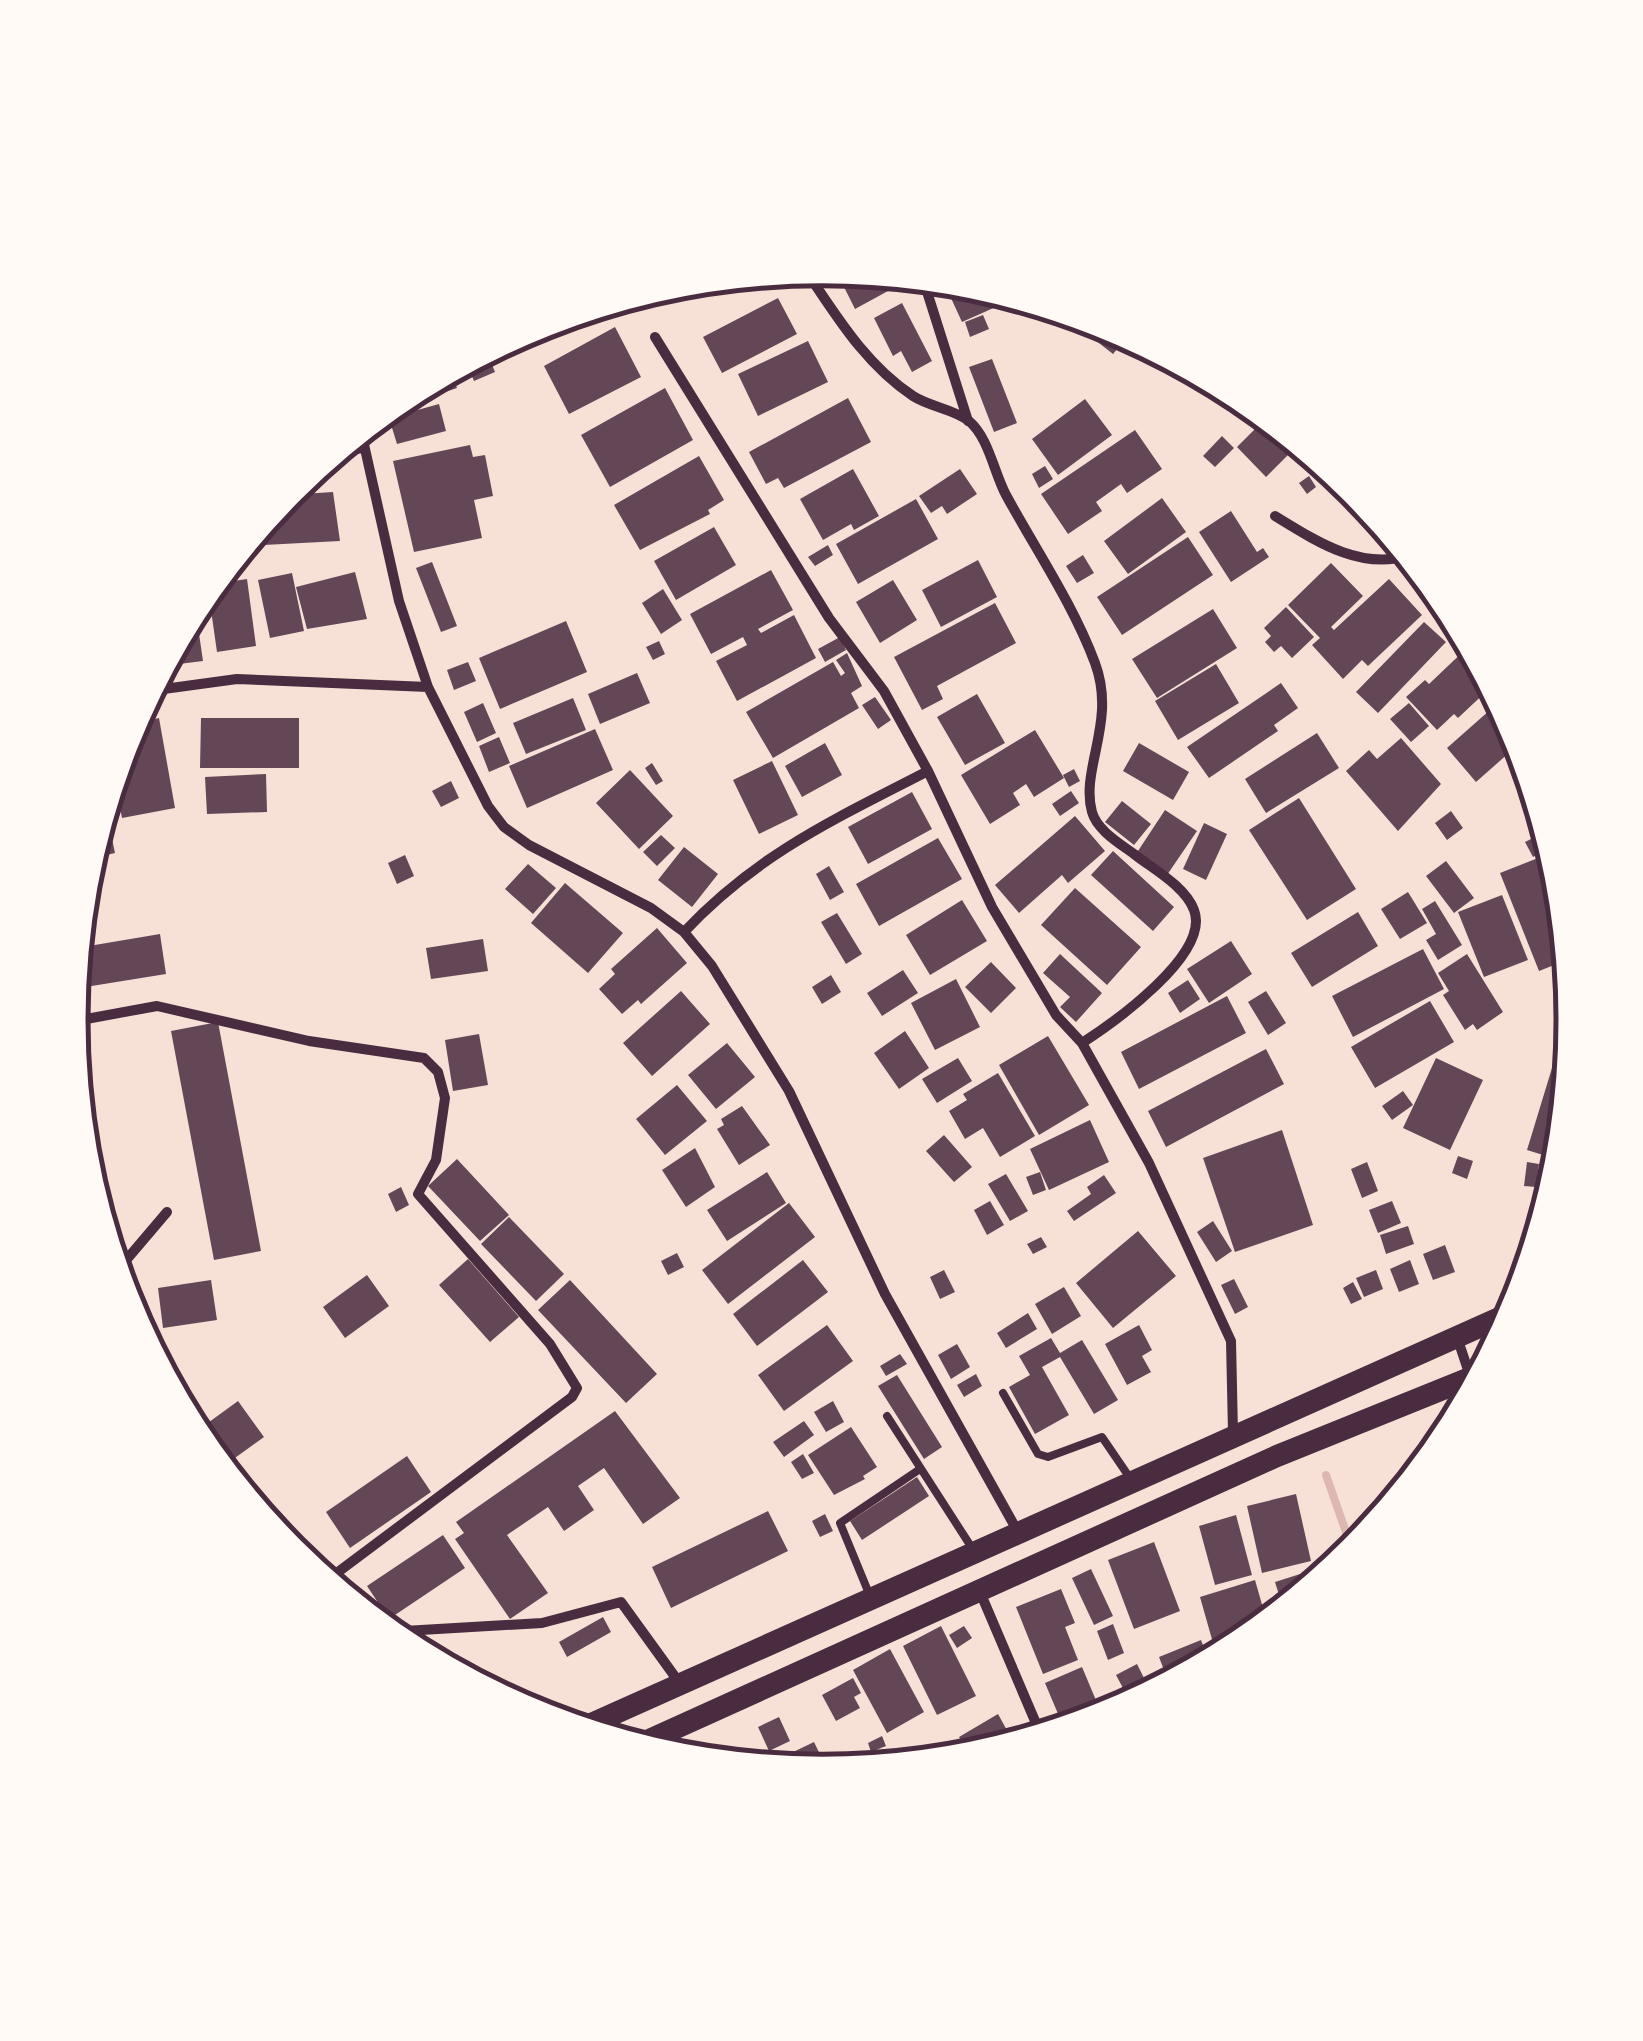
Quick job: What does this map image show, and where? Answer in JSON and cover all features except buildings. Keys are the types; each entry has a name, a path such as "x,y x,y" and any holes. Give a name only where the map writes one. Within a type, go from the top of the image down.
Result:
{"main road":[{"path":"600,1720 1491,1321"},
{"path":"659,1736 1277,1456 1459,1385"}],"street":[{"path":"816,286 846,332 877,367 916,398 968,421"},
{"path":"929,295 968,421 1095,663 1104,721 1090,796 1092,816 1109,836 1180,890 1195,911 1196,930 1182,955 1131,1011 1082,1043"},
{"path":"655,337 829,618 884,691 928,771 992,907 1056,1015 1082,1043 1149,1162 1231,1341 1233,1434"},
{"path":"364,448 399,601 428,687 488,806 504,827 574,870 651,908 684,932 744,1011 789,1091 885,1294 1018,1532"},
{"path":"1275,516 1327,548 1393,560"},
{"path":"167,689 237,679 428,687"},
{"path":"684,932 716,898 772,854 928,771"},
{"path":"88,1019 170,1008 308,1041 424,1058 438,1072 445,1098 436,1160 418,1194 550,1344 575,1378 577,1388 572,1396 338,1572"},
{"path":"127,1259 168,1212"},
{"path":"1456,1337 1469,1366"},
{"path":"980,1592 1035,1722"},
{"path":"413,1630 542,1623 621,1602 680,1685"}],"lane":[{"path":"1003,1393 1038,1454 1048,1457 1102,1437 1132,1481"},
{"path":"887,1416 975,1551"},
{"path":"871,1598 840,1523 920,1469"}],"waterway":[{"path":"1326,1475 1347,1534"}]}
